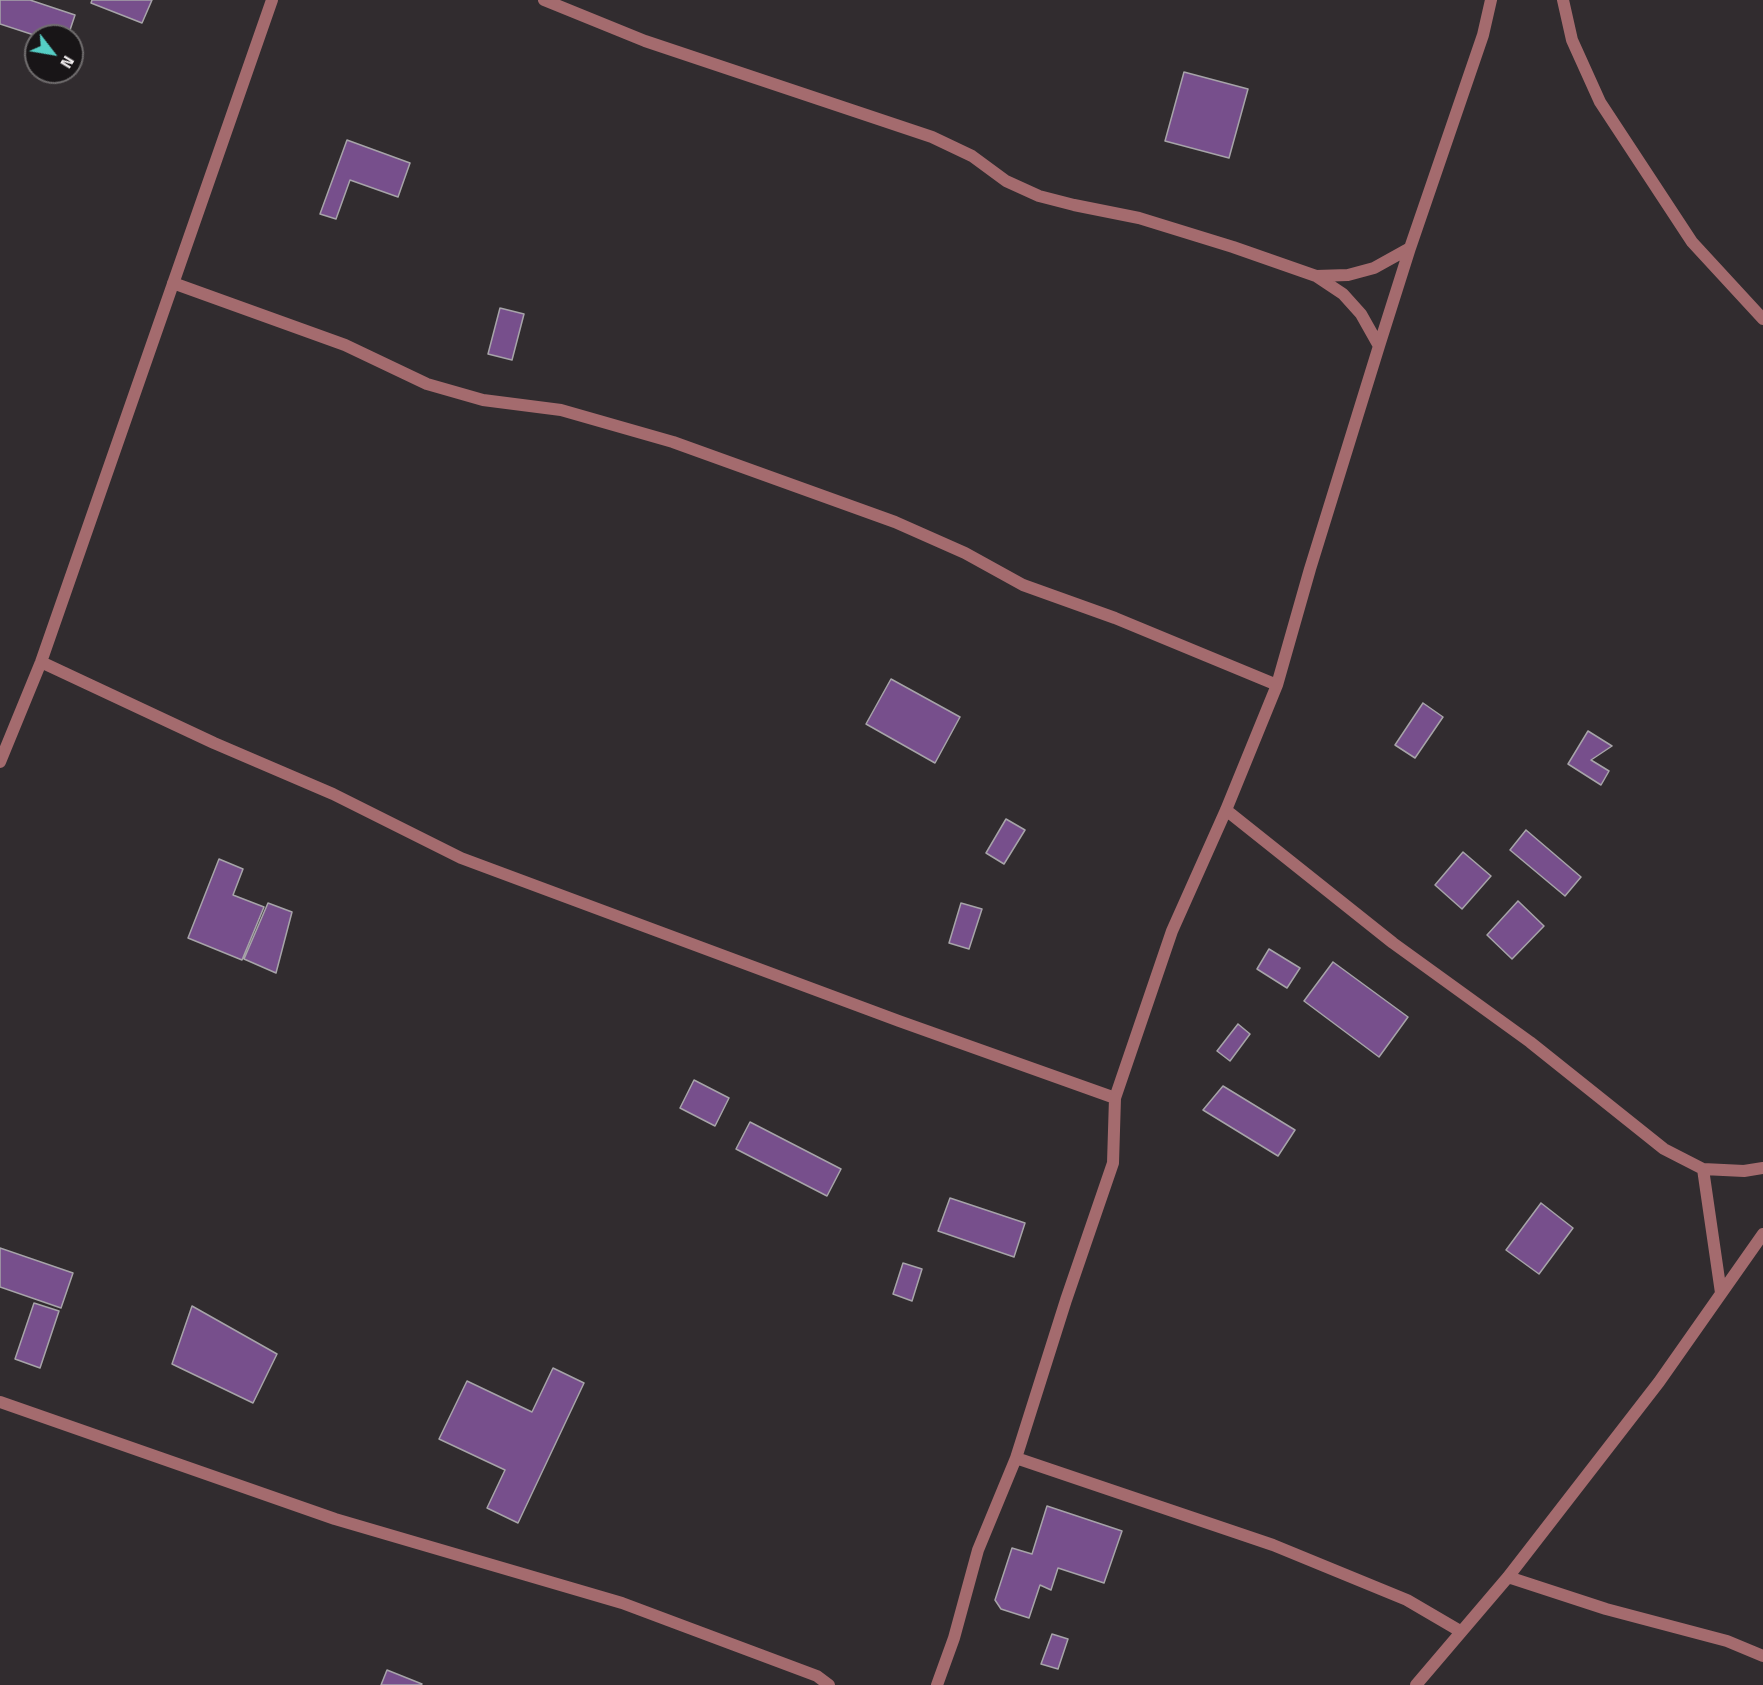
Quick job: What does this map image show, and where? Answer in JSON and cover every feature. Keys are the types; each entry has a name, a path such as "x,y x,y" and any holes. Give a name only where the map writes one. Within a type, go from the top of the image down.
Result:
{"street":[{"path":"0,762 41,662 272,0"},
{"path":"544,0 645,41 932,137 972,156 1006,181 1039,196 1074,206 1139,218 1316,276 1343,294 1361,314 1379,346"},
{"path":"938,1685 954,1638 978,1550 1016,1458 1066,1300 1113,1163 1115,1098 1172,931 1226,810 1277,686 1310,568 1379,346 1483,35 1491,0"},
{"path":"1563,0 1572,40 1600,102 1692,242 1763,319"},
{"path":"1316,276 1348,275 1374,268 1410,248"},
{"path":"173,283 345,345 428,384 483,400 561,410 673,442 895,522 965,553 1023,585 1115,618 1277,686"},
{"path":"41,662 333,794 461,858 899,1021 1115,1098"},
{"path":"1226,810 1393,943 1530,1042 1664,1149 1703,1169 1744,1171 1763,1168"},
{"path":"1703,1169 1721,1293"},
{"path":"1416,1685 1508,1577 1659,1382 1763,1234"},
{"path":"0,1402 335,1519 622,1603 817,1676 829,1685"},
{"path":"1016,1458 1273,1545 1407,1600 1460,1631"},
{"path":"1508,1577 1606,1609 1727,1641 1763,1656"}],"building":[{"path":"0,0 30,0 75,15 72,24 24,24 24,32 0,24"},
{"path":"92,0 152,0 142,23 91,3"},
{"path":"1184,72 1248,89 1229,158 1165,141"},
{"path":"347,140 410,163 398,197 350,180 336,219 320,214"},
{"path":"500,308 524,314 512,360 488,354"},
{"path":"891,679 960,717 935,763 866,724"},
{"path":"1423,703 1443,717 1415,758 1395,745"},
{"path":"1588,731 1612,746 1591,760 1609,771 1601,785 1568,764"},
{"path":"1006,819 1025,830 1004,864 986,853"},
{"path":"1526,830 1581,877 1565,896 1510,850"},
{"path":"1463,852 1491,876 1462,909 1435,885"},
{"path":"219,859 243,869 233,895 264,907 242,960 188,938"},
{"path":"1518,901 1544,926 1512,959 1487,935"},
{"path":"268,903 292,912 276,973 244,959"},
{"path":"961,903 982,909 969,949 949,943"},
{"path":"1269,949 1300,968 1287,988 1257,969"},
{"path":"1333,962 1408,1017 1379,1057 1304,1001"},
{"path":"1238,1024 1250,1034 1230,1061 1217,1051"},
{"path":"694,1080 729,1098 715,1126 680,1108"},
{"path":"1223,1086 1295,1130 1278,1156 1203,1110"},
{"path":"750,1122 841,1169 827,1196 736,1149"},
{"path":"950,1198 1025,1223 1014,1257 938,1231"},
{"path":"1541,1203 1573,1228 1539,1274 1506,1250"},
{"path":"0,1248 73,1273 61,1308 0,1287"},
{"path":"903,1263 922,1269 912,1301 893,1294"},
{"path":"34,1303 59,1311 40,1368 15,1359"},
{"path":"192,1306 277,1354 253,1403 172,1364"},
{"path":"553,1368 584,1383 518,1523 487,1508 505,1470 439,1439 467,1381 532,1412"},
{"path":"1047,1506 1122,1531 1104,1583 1058,1568 1051,1590 1040,1585 1029,1618 1001,1609 995,1600 1012,1548 1032,1554"},
{"path":"1052,1634 1068,1639 1058,1669 1041,1664"},
{"path":"387,1670 422,1684 381,1685"}]}
